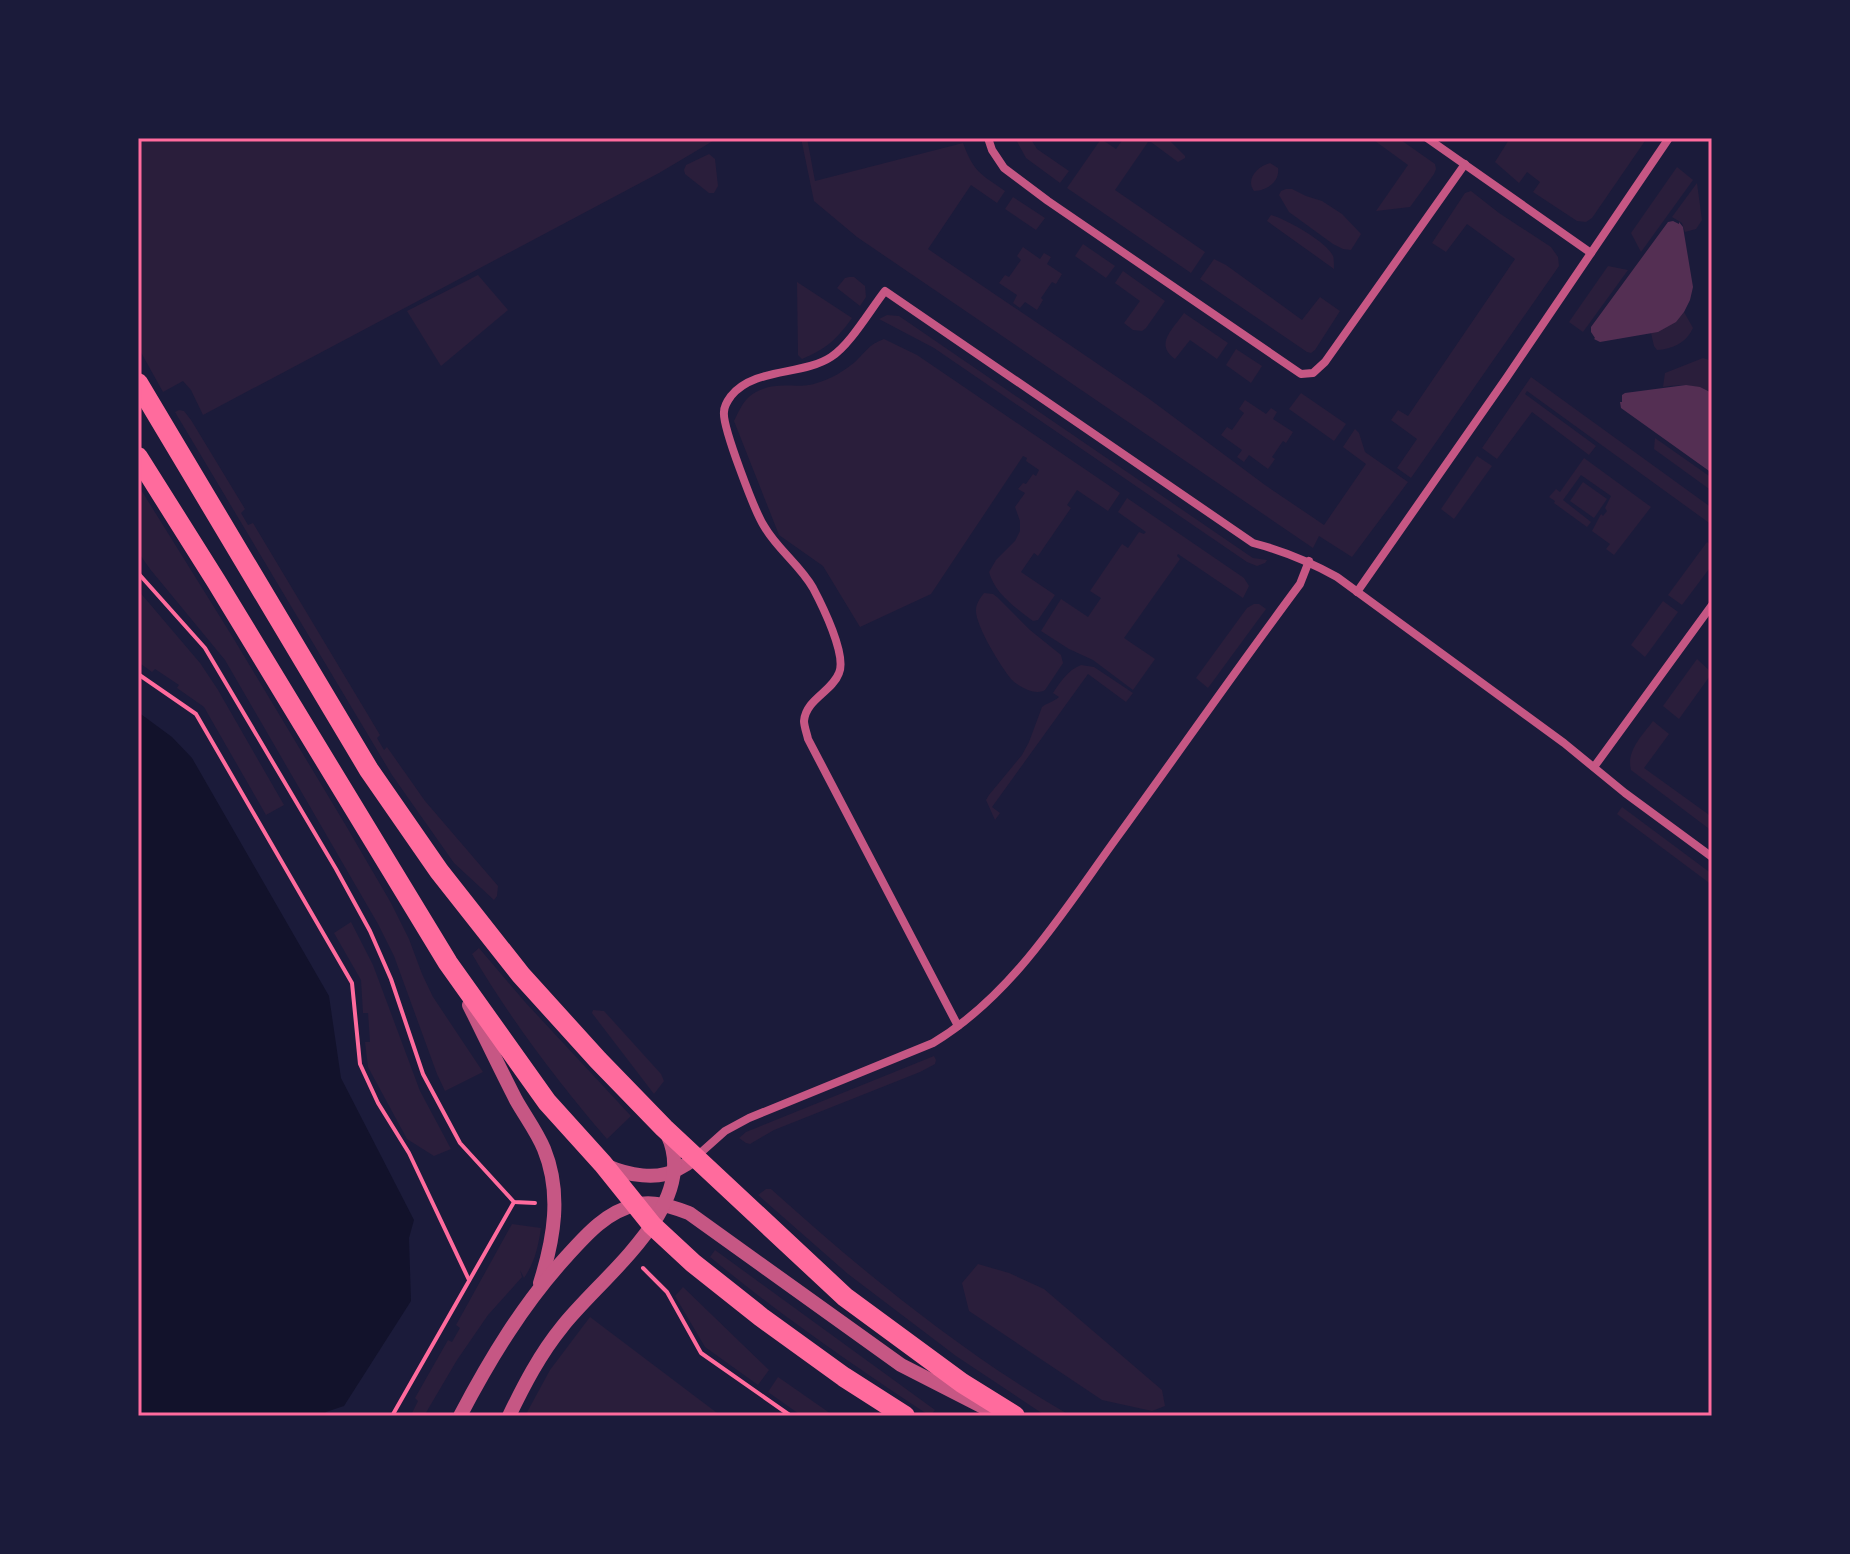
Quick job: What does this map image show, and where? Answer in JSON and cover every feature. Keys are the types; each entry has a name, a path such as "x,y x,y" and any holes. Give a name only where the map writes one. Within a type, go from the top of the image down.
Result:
{"main road":[{"path":"138,383 369,770 439,871 521,975 664,1128 845,1297 962,1383 1015,1416"},
{"path":"138,457 448,963 547,1102 652,1225 693,1263 844,1377 905,1416"}],"street":[{"path":"988,138 1004,168 1301,374 1313,373 1325,362 1465,164"},
{"path":"1427,138 1591,253"},
{"path":"1357,592 1669,138"},
{"path":"958,1026 808,739 804,721 809,707 831,686 840,672 842,658 812,587 763,525 730,442 723,415 731,396 743,385 820,363 833,356 844,347 885,291 1253,543 1309,561 1337,577 1564,743 1712,857"},
{"path":"603,1164 622,1173 644,1176 675,1172 725,1131 749,1118 923,1048 958,1026 1002,988 1050,930 1300,584 1309,561"},
{"path":"1594,767 1712,605"},
{"path":"448,963 549,1164 555,1193 554,1220 549,1255 539,1287"},
{"path":"509,1416 532,1370 561,1328 652,1225 665,1205 675,1172 674,1149 664,1128"},
{"path":"460,1416 484,1369 539,1287 597,1225 615,1212 645,1203 665,1205 689,1213 901,1365 1002,1416"}],"path":[{"path":"138,573 205,648 336,869 370,931 391,979 423,1074 460,1143 514,1202 543,1203"},
{"path":"138,674 196,714 352,983 360,1064 378,1103 409,1153 469,1280"},
{"path":"392,1416 514,1202"},
{"path":"642,1266 667,1292 701,1353 791,1416"}],"shaded area":[{"path":"138,138 718,138 659,173 203,415 183,381 163,392 138,347"},
{"path":"801,138 807,138 815,181 963,143 979,172 1005,191 997,203 971,185 928,249 1148,398 1324,525 1366,464 1343,447 1355,429 1365,452 1408,482 1352,557 1319,536 1313,548 857,237 814,201"},
{"path":"1015,138 1030,138 1037,149 1069,171 1060,183 1026,158"},
{"path":"1124,138 1167,138 1185,156 1178,162 1148,142 1115,190 1205,252 1191,273 1067,188 1101,139 1116,149"},
{"path":"1371,138 1398,138 1435,164 1434,174 1410,207 1376,211 1408,165"},
{"path":"1510,138 1647,138 1592,218 1586,222 1577,221 1533,192 1540,182 1527,172 1519,183 1495,162"},
{"path":"709,154 715,159 718,186 714,193 709,193 684,170 686,165"},
{"path":"1270,163 1278,168 1275,181 1268,187 1254,191 1251,182 1254,174"},
{"path":"1677,167 1693,180 1641,252 1631,233"},
{"path":"1697,183 1702,220 1696,229 1685,232 1682,223 1672,217"},
{"path":"1286,189 1322,201 1342,214 1361,234 1351,250 1333,244 1289,212 1279,195"},
{"path":"1471,191 1551,247 1558,257 1559,266 1411,478 1397,468 1417,439 1391,420 1398,410 1408,416 1515,259 1467,224 1446,252 1432,243 1465,193"},
{"path":"1013,197 1045,218 1036,230 1005,209"},
{"path":"1271,215 1296,226 1323,244 1333,256 1334,269 1267,221"},
{"path":"1083,244 1115,266 1106,278 1075,256"},
{"path":"1023,247 1040,259 1044,253 1051,257 1047,264 1062,274 1056,284 1052,282 1037,310 1025,302 1020,308 1013,303 1017,295 999,283 1005,275 1009,277 1021,260 1017,256"},
{"path":"1214,259 1302,320 1320,297 1340,311 1315,350 1307,352 1200,279"},
{"path":"1608,266 1628,270 1583,332 1569,322"},
{"path":"1123,271 1165,301 1142,331 1133,330 1124,323 1140,301 1115,283"},
{"path":"478,275 508,310 441,366 407,311"},
{"path":"854,277 865,286 866,297 860,306 837,288 845,278"},
{"path":"797,282 852,318 830,343 802,359 798,355"},
{"path":"1684,312 1693,328 1687,338 1657,350 1651,333 1669,325"},
{"path":"1184,313 1228,343 1217,359 1190,340 1175,359 1169,353 1166,348 1168,336"},
{"path":"887,315 899,316 1253,558 1267,560 1257,566 1247,562 934,348 879,319"},
{"path":"884,339 917,355 1120,493 1108,511 1077,490 1067,505 1071,508 1038,556 1034,553 1021,572 1055,595 1038,620 1033,621 1007,600 989,572 1020,531 1015,507 1025,493 1018,489 1033,474 1036,476 1039,470 1023,456 931,594 860,627 823,566 779,535 734,421 740,408 748,397 764,388 809,385 832,377"},
{"path":"1236,349 1262,366 1251,383 1226,365"},
{"path":"1703,358 1712,361 1712,393 1688,386 1663,387 1665,373"},
{"path":"1531,377 1712,508 1712,525 1527,391 1525,394 1596,446 1589,455 1532,412 1497,459 1482,448"},
{"path":"1301,393 1346,424 1334,441 1289,409"},
{"path":"1245,400 1266,414 1271,408 1277,412 1273,419 1293,432 1272,457 1275,459 1268,469 1249,455 1244,462 1237,457 1242,450 1221,435 1227,427 1232,430 1244,413 1239,409"},
{"path":"184,411 191,420 245,509 241,513 248,525 253,523 380,735 377,738 384,750 387,747 425,801 498,886 494,900 454,863 392,775 175,412"},
{"path":"1655,438 1712,478 1712,491 1654,449"},
{"path":"1477,456 1492,466 1454,519 1441,509"},
{"path":"1584,458 1651,507 1614,555 1606,549 1610,544 1592,531 1601,514 1603,516 1607,511 1605,508 1611,496 1581,475 1563,500 1591,522 1587,527 1549,497 1556,489 1560,492"},
{"path":"1583,482 1607,499 1594,518 1570,501"},
{"path":"138,485 345,824 391,903 433,997 483,1072 445,1091 394,956 378,924 225,660 138,552"},
{"path":"1127,498 1244,578 1249,586 1243,598 1178,554 1180,559 1124,638 1155,659 1133,690 1093,660 1041,631 1061,599 1088,617 1101,598 1090,591 1122,544 1128,548 1139,532 1146,532 1118,512"},
{"path":"1707,542 1712,546 1712,565 1682,605 1668,595"},
{"path":"138,590 200,663 284,805 266,815 204,707 177,688 179,685 138,662"},
{"path":"984,593 997,597 1061,655 1063,663 1045,690 1037,692 1023,688 1011,679 1001,665 977,617 977,606"},
{"path":"1663,601 1678,612 1645,657 1631,645"},
{"path":"1254,604 1266,609 1208,688 1196,678 1247,608"},
{"path":"1697,659 1712,673 1679,719 1663,706"},
{"path":"1081,665 1094,667 1133,693 1126,702 1088,674 992,807 1000,813 995,820 986,800 1022,755 1042,707 1059,697 1053,693 1069,673"},
{"path":"138,712 172,737 192,758 329,996 341,1078 414,1220 409,1238 411,1301 344,1406 323,1416 138,1416"},
{"path":"1653,721 1669,734 1644,768 1712,817 1712,831 1631,770 1633,750"},
{"path":"1622,807 1712,874 1712,885 1617,814"},
{"path":"351,922 373,965 420,1091 451,1149 434,1156 407,1139 368,1067 365,1042 370,1042 368,1013 363,1013 361,980 334,933"},
{"path":"479,948 631,1116 607,1139 503,1003 472,954"},
{"path":"593,1010 604,1011 661,1074 664,1081 654,1094 592,1013"},
{"path":"934,1056 935,1064 920,1072 774,1130 750,1144 739,1138 746,1132"},
{"path":"771,1189 878,1281 953,1339 1071,1416 1046,1416 956,1356 848,1274 758,1195"},
{"path":"512,1224 541,1228 536,1254 528,1272 524,1278 520,1270 522,1277 488,1315 424,1416 405,1416 407,1413 411,1415 418,1401 415,1398 448,1340 452,1342 460,1328 456,1325"},
{"path":"715,1250 935,1410 930,1416 790,1320 710,1257"},
{"path":"978,1264 1009,1273 1044,1289 1162,1390 1165,1406 1152,1411 1102,1400 969,1311 962,1283"},
{"path":"683,1287 769,1370 758,1385 705,1347 675,1296"},
{"path":"590,1317 721,1416 525,1416 550,1370"},
{"path":"778,1377 834,1416 802,1416 768,1392"}],"building":[{"path":"1673,221 1683,227 1693,287 1684,312 1676,322 1658,332 1600,342 1594,339 1591,327 1668,222"},
{"path":"1686,385 1712,393 1712,473 1621,408 1620,402 1625,393"}]}
